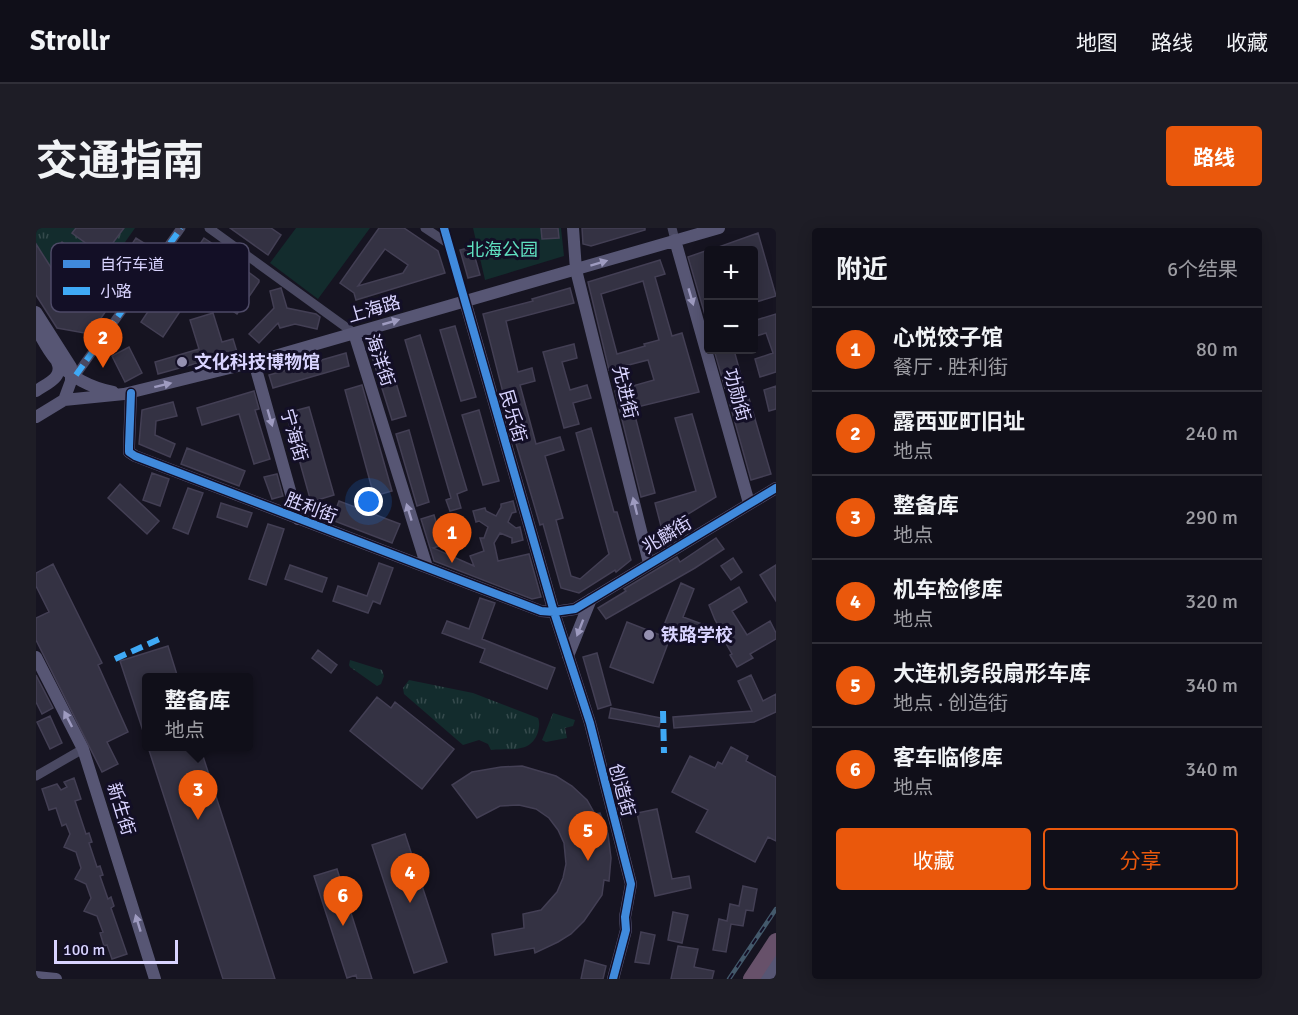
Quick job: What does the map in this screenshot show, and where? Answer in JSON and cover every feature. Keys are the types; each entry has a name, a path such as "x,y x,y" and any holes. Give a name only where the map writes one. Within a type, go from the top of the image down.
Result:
{"highway":[{"path":"751,979 776,941"}],"street":[{"path":"170,243 181,228"},
{"name":"海洋街","path":"209,228 230,243"},
{"path":"425,228 448,244"},
{"name":"民乐街","path":"444,228 554,612"},
{"name":"先进街","path":"573,228 576,270 649,563"},
{"name":"上海路","path":"64,400 128,394 255,362 576,270 673,234 719,228"},
{"name":"功勋街","path":"673,234 749,503"},
{"name":"海洋街","path":"249,257 354,333 427,567"},
{"path":"36,312 74,374"},
{"path":"36,417 64,400 74,374 119,312"},
{"path":"36,328 60,368 59,374 53,380 36,391"},
{"path":"57,362 82,381 98,389 128,394"},
{"name":"宁海街","path":"255,362 298,519"},
{"name":"胜利街","path":"128,394 129,452 135,456 541,611 575,609"},
{"name":"兆麟街","path":"575,609 776,488"},
{"path":"568,656 591,599"},
{"name":"创造街","path":"554,612 590,723 631,884 625,916 626,930 613,979"},
{"name":"新生街","path":"36,657 83,749 155,979"},
{"path":"36,776 83,749"},
{"path":"763,979 776,958"},
{"path":"36,977 56,979"}],"green space":[{"path":"36,228 135,228 124,243 51,243 51,268 36,244"},
{"path":"296,228 370,228 318,299 270,263"},
{"name":"北海公园","path":"473,228 561,228 564,256 485,280"},
{"path":"350,660 382,670 384,676 381,684 377,686 350,667"},
{"path":"409,680 473,693 538,718 538,732 535,739 525,747 519,748 491,750 488,744 479,740 463,745 404,694 403,688"},
{"path":"553,713 575,720 573,726 565,728 567,738 546,742 542,740"}],"building":[{"path":"76,228 124,228 113,243 86,243 72,233"},
{"path":"230,228 271,228 281,235 268,255"},
{"path":"379,228 404,228 438,251 445,273 356,300 354,293 340,283","holes":["385,249 408,265 403,273 358,286"]},
{"path":"541,228 558,228 559,238 542,239"},
{"path":"582,228 645,228 645,230 591,246 583,244"},
{"path":"758,233 776,296 758,301 758,246 721,246"},
{"path":"136,238 144,243 133,243"},
{"path":"204,238 212,243 201,243"},
{"path":"36,244 51,268 51,312 105,312 90,334 57,328 36,295"},
{"path":"472,247 480,275 468,278 460,250"},
{"path":"704,251 704,312 688,257"},
{"path":"660,260 665,274 655,277 672,336 682,333 699,392 633,408 655,493 641,497 615,391 654,380 648,360 609,370 588,282","holes":["643,281 659,340 617,354 601,294"]},
{"path":"249,272 259,282 249,297"},
{"path":"281,288 287,308 316,314 320,317 317,329 295,324 280,328 278,323 259,343 249,334 274,308 270,291"},
{"path":"570,288 574,303 506,321 518,372 532,368 535,381 520,385 536,444 560,437 564,450 545,456 563,518 556,520 571,576 580,579 609,554 576,433 591,428 614,512 617,512 631,560 616,572 615,570 579,593 561,588 543,524 540,525 515,440 483,314 533,301 532,299"},
{"path":"148,312 180,312 163,337 141,322"},
{"path":"213,313 222,342 233,339 237,352 158,374 155,362 199,349 190,320"},
{"path":"776,314 776,372 760,377 755,359 773,353 766,333 758,335 758,319"},
{"path":"455,326 476,397 461,401 440,330"},
{"path":"420,335 467,490 457,494 461,508 450,511 446,500 451,498 405,340"},
{"path":"384,343 406,416 392,420 369,347"},
{"path":"574,344 577,358 562,362 570,390 587,385 591,398 573,403 579,424 564,428 543,352"},
{"path":"129,347 142,373 125,382 112,356"},
{"path":"346,353 349,366 273,388 269,375"},
{"path":"715,354 735,354 743,383 725,388"},
{"path":"362,385 392,491 374,496 345,390"},
{"path":"776,386 776,409 769,411 764,390"},
{"path":"254,391 259,409 255,410 270,459 254,464 239,414 202,425 197,408"},
{"path":"748,395 771,474 751,480 729,401"},
{"path":"173,402 177,416 156,421 155,435 175,444 170,457 139,444 142,410"},
{"path":"309,407 334,495 311,502 286,413"},
{"path":"479,410 499,481 483,485 462,415"},
{"path":"692,414 716,497 662,530 655,503 696,491 675,418"},
{"path":"409,430 429,502 417,506 396,434"},
{"path":"187,448 245,471 239,486 181,464"},
{"path":"152,473 169,479 160,506 143,500"},
{"path":"277,474 283,496 272,499 264,477"},
{"path":"120,484 159,521 147,534 108,498"},
{"path":"188,488 203,493 188,534 173,528"},
{"path":"339,501 400,524 392,543 332,520"},
{"path":"513,501 516,512 512,513 508,522 516,528 520,527 523,540 512,543 512,538 500,533 494,543 498,561 529,554 541,597 532,599 434,561 421,519 434,515 443,545 433,548 474,566 470,556 484,551 480,538 484,538 488,527 479,521 476,522 473,511 485,508 486,511 496,516 501,504"},
{"path":"221,503 252,513 247,527 217,517"},
{"path":"268,524 284,529 266,585 249,579"},
{"path":"716,538 724,549 695,568 606,619 598,608 626,591 624,589 677,557 680,562"},
{"path":"733,558 742,572 731,580 721,566"},
{"path":"379,563 393,568 380,604 373,601 368,613 333,601 338,586 367,596"},
{"path":"53,564 102,663 98,665 128,732 107,742 118,764 102,772 36,640 36,618 49,612 36,586 36,573"},
{"path":"290,565 327,578 322,592 285,579"},
{"path":"776,565 776,601 760,575"},
{"path":"681,583 694,589 683,617 710,627 705,642 673,630 653,683 610,667 627,622 660,635"},
{"path":"739,587 747,602 732,611 747,635 770,621 776,633 776,639 750,654 753,658 737,667 709,605"},
{"path":"480,598 495,603 482,639 555,668 547,689 480,662 485,649 442,633 447,621 469,629"},
{"path":"168,646 176,673 142,673 142,728 120,661"},
{"path":"318,650 337,665 331,673 312,658"},
{"path":"597,653 611,705 598,709 583,657"},
{"path":"36,675 53,708 42,714 36,702"},
{"path":"751,675 763,701 776,694 776,712 754,722 674,728 673,717 752,711 738,681"},
{"path":"377,697 391,708 395,702 454,749 422,789 350,731"},
{"path":"611,708 661,718 659,727 609,718"},
{"path":"50,716 62,743 50,749 37,722"},
{"path":"731,747 748,756 746,761 776,777 776,841 768,837 755,862 696,832 708,810 672,792 690,756 715,768 718,762 722,764"},
{"path":"149,751 201,751 275,979 223,979"},
{"path":"522,766 556,776 572,786 587,800 595,814 600,813 608,834 611,858 609,881 604,880 602,895 584,921 571,934 535,953 534,948 495,955 492,934 524,928 523,914 541,910 557,892 566,864 564,843 549,818 536,809 519,805 500,806 477,818 452,785 472,772"},
{"path":"74,778 81,799 75,801 86,834 89,833 92,842 89,843 97,867 100,866 103,875 100,876 108,899 111,897 114,906 111,908 127,954 112,959 107,945 104,946 100,933 103,932 97,916 84,911 91,898 86,884 75,879 81,868 76,852 64,847 70,834 66,824 62,826 56,808 49,810 42,789 57,784 61,790 67,787 64,782"},
{"path":"657,809 672,879 689,876 691,888 655,896 637,813"},
{"path":"405,834 447,962 414,973 372,845"},
{"path":"337,869 372,979 357,979 356,975 347,978 314,876"},
{"path":"743,886 757,889 753,911 746,910 743,926 731,924 726,952 713,950 719,919 727,921 730,904 739,906"},
{"path":"673,912 688,915 682,943 668,940"},
{"path":"641,932 655,935 649,964 635,962"},
{"path":"678,946 698,949 694,967 714,971 712,979 671,979"},
{"path":"585,960 606,966 603,979 581,979"}],"railway":[{"path":"729,979 776,909"}],"marked path":[{"path":"170,243 181,228"},
{"path":"76,375 121,312"},
{"path":"115,659 164,637"},
{"path":"663,711 664,753"}],"cycle path":[{"path":"444,228 554,612 590,723 631,884 625,917 626,930 613,979"},
{"path":"131,393 129,452 135,456 541,611 575,609 776,488"}],"place":[{"name":"文化科技博物馆","path":"182,362"},
{"name":"露西亚町旧址","path":"103,368"},
{"name":"心悦饺子馆","path":"452,563"},
{"name":"铁路学校","path":"649,635"},
{"name":"整备库","path":"198,820"},
{"name":"大连机务段扇形车库","path":"588,861"},
{"name":"机车检修库","path":"410,903"},
{"name":"客车临修库","path":"343,926"}]}
